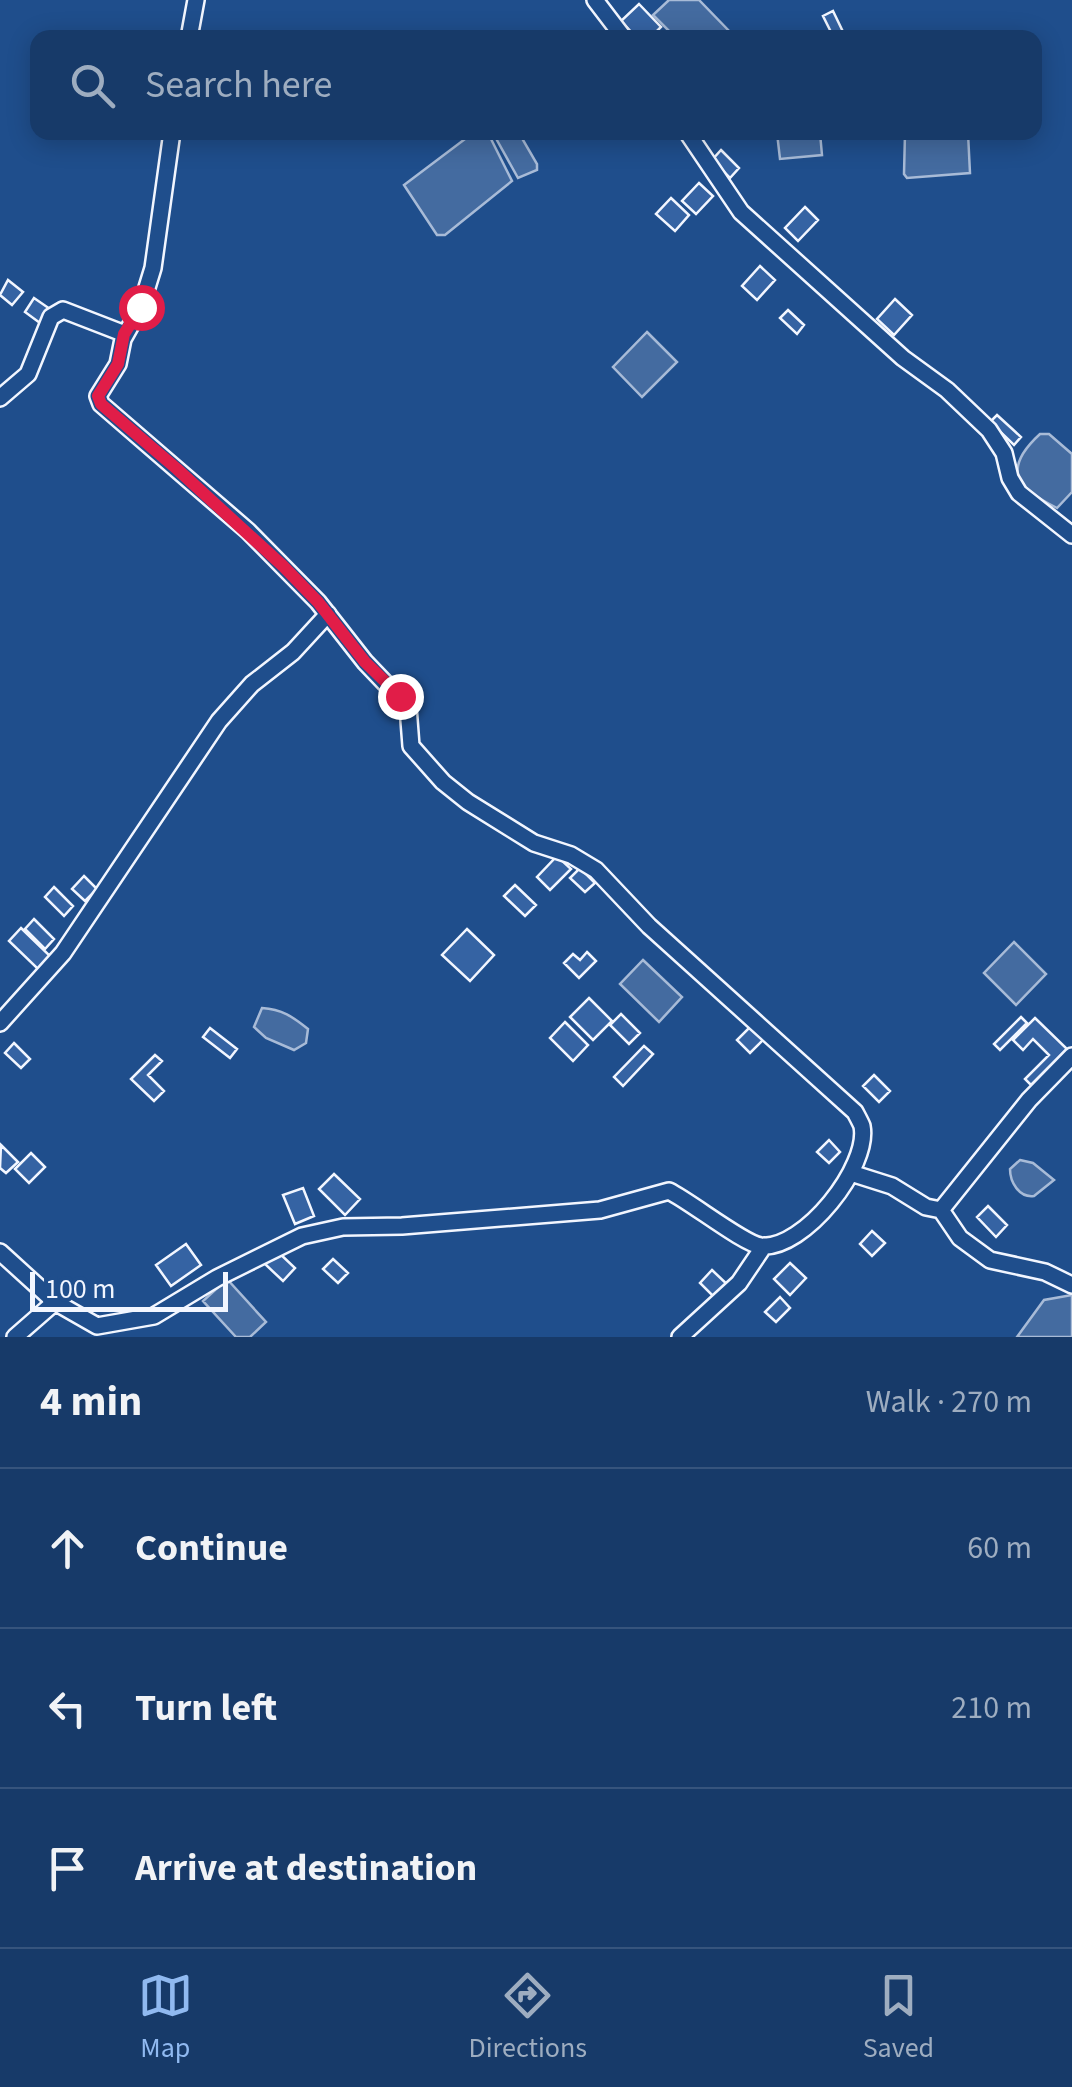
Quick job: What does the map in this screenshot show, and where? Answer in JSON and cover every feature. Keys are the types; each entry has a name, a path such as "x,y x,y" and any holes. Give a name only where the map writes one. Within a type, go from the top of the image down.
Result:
{"street":[{"path":"190,30 196,0"},
{"path":"596,0 618,30"},
{"path":"0,1252 54,1302 97,1326 154,1316 217,1278 302,1236 343,1226 402,1226 600,1210 669,1191 749,1243 764,1246 793,1238 812,1224 850,1173 861,1138 862,1124 855,1112 650,926 596,870 571,855 534,844 442,782 411,746 408,707 365,662 328,614 248,532 101,404 98,396 118,364 124,334 141,307 154,268 171,140"},
{"path":"692,140 741,212 989,430 1020,493 1072,535"},
{"path":"0,398 28,374 51,317 57,312 63,310 124,334"},
{"path":"0,1023 63,953 220,721 252,684 293,652 328,614"},
{"path":"941,1210 1029,1100 1072,1056"},
{"path":"850,1173 892,1186 926,1207 941,1210 960,1238 990,1260 1046,1272 1072,1286"},
{"path":"680,1337 739,1283 764,1246"},
{"path":"16,1337 54,1302"}],"water":[{"path":"669,0 699,0 728,30 668,30 653,15"},
{"path":"464,140 492,140 512,181 445,235 437,235 404,185"},
{"path":"497,140 523,140 537,164 537,170 518,178"},
{"path":"778,140 821,140 822,155 780,159"},
{"path":"905,140 968,140 970,173 907,178"},
{"path":"647,332 677,362 642,397 613,367"},
{"path":"1040,434 1049,434 1072,454 1072,492 1057,508 1031,492 1018,476 1021,457"},
{"path":"1014,942 1046,974 1016,1005 984,973"},
{"path":"643,960 682,997 659,1022 620,984"},
{"path":"262,1008 287,1014 308,1029 306,1043 294,1050 266,1038 254,1027"},
{"path":"1020,1160 1033,1163 1054,1180 1034,1196 1024,1194 1016,1188 1010,1174"},
{"path":"227,1279 266,1322 250,1337 236,1337 203,1301"},
{"path":"1072,1295 1072,1337 1017,1337 1044,1300"}],"building":[{"path":"639,4 661,27 629,30 621,21"},
{"path":"833,11 842,30 830,30 823,16"},
{"path":"721,150 739,168 730,178 712,160"},
{"path":"699,183 713,196 696,214 682,201"},
{"path":"671,198 689,215 675,231 656,214"},
{"path":"805,207 818,220 798,241 785,228"},
{"path":"760,266 775,280 757,300 742,286"},
{"path":"8,280 23,292 12,305 0,295"},
{"path":"34,298 50,309 40,323 25,312"},
{"path":"895,299 912,315 894,335 877,319"},
{"path":"788,310 804,325 797,334 780,318"},
{"path":"997,415 1021,437 1014,445 990,422"},
{"path":"557,856 571,869 550,890 537,877"},
{"path":"580,868 595,883 585,892 570,878"},
{"path":"84,876 97,889 85,901 72,889"},
{"path":"515,885 536,905 525,916 504,896"},
{"path":"54,887 73,906 64,916 45,897"},
{"path":"34,919 54,939 45,949 25,929"},
{"path":"21,928 50,956 38,969 9,941"},
{"path":"467,929 494,955 470,981 442,955"},
{"path":"587,952 596,961 579,978 564,963 573,954 580,960"},
{"path":"589,998 612,1021 593,1040 570,1017"},
{"path":"621,1014 640,1033 629,1044 610,1025"},
{"path":"1021,1017 1027,1023 1000,1050 994,1044"},
{"path":"1035,1018 1067,1049 1031,1085 1025,1079 1049,1055 1033,1039 1023,1050 1013,1040"},
{"path":"565,1022 588,1045 573,1061 550,1038"},
{"path":"752,1025 765,1038 750,1053 737,1040"},
{"path":"210,1028 237,1049 230,1058 203,1037"},
{"path":"14,1043 30,1059 21,1068 5,1053"},
{"path":"644,1046 653,1054 623,1086 614,1077"},
{"path":"155,1055 162,1061 148,1075 164,1091 154,1101 131,1079"},
{"path":"874,1075 890,1091 879,1102 863,1086"},
{"path":"829,1140 840,1152 829,1163 817,1152"},
{"path":"1,1145 18,1162 6,1173 0,1168"},
{"path":"31,1153 45,1167 29,1183 15,1169"},
{"path":"334,1174 360,1199 345,1215 319,1189"},
{"path":"303,1188 314,1216 295,1224 283,1195"},
{"path":"988,1206 1007,1225 996,1237 977,1217"},
{"path":"872,1231 885,1243 872,1256 860,1244"},
{"path":"186,1244 201,1265 171,1286 156,1265"},
{"path":"277,1251 295,1268 283,1281 265,1264"},
{"path":"333,1259 348,1273 338,1283 323,1269"},
{"path":"790,1263 806,1278 790,1295 774,1279"},
{"path":"712,1270 730,1287 717,1300 700,1283"},
{"path":"780,1297 790,1308 776,1322 765,1312"}],"route":[{"path":"141,307 124,334 118,364 98,396 101,404 283,566 318,602 365,662 400,696"}]}
